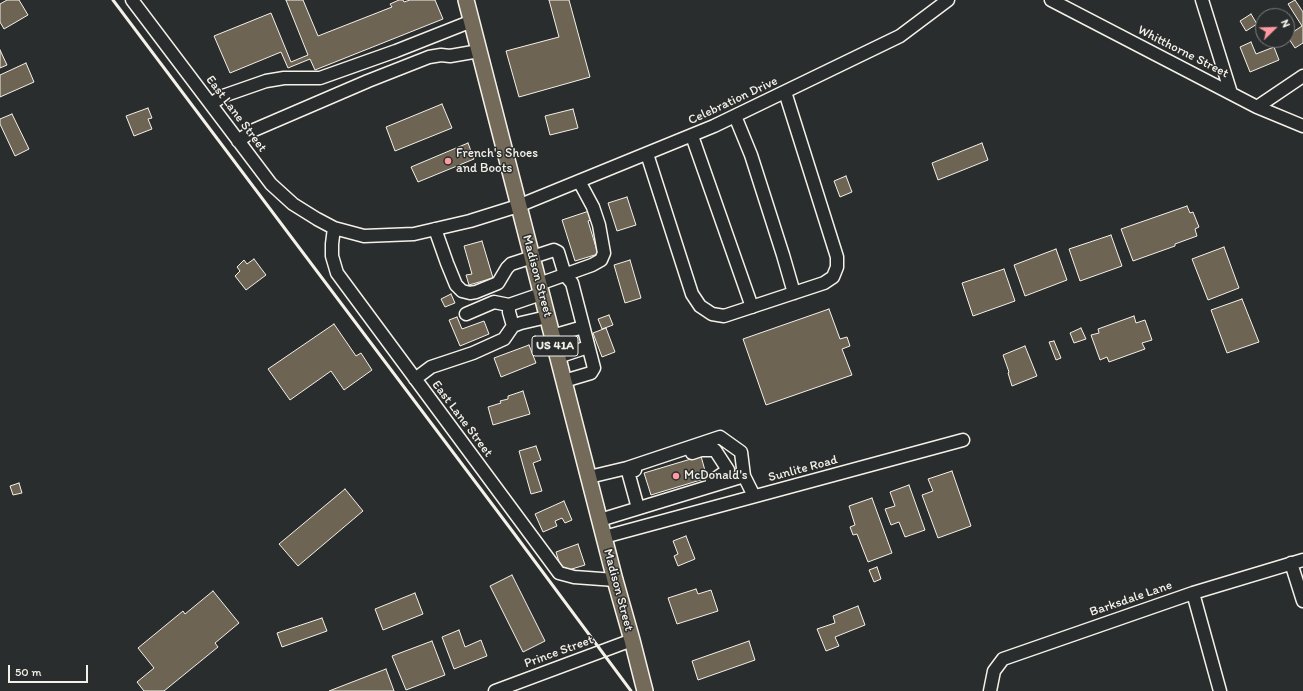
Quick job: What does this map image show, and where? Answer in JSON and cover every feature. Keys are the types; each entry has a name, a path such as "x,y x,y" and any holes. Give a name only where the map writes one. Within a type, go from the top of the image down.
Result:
{"main road":[{"name":"Madison Street","path":"466,0 518,206 645,691"}],"street":[{"name":"East Lane Street","path":"132,0 271,184 293,204 334,228 364,236 414,234 470,221 518,206"},
{"name":"Celebration Drive","path":"518,206 692,136 735,116 900,36 948,0"},
{"name":"Whitthorne Street","path":"1051,0 1256,107 1303,126"},
{"path":"1202,0 1231,93"},
{"path":"211,104 224,96 266,81 284,78 320,78 472,21"},
{"path":"434,36 441,55"},
{"path":"238,141 254,130 368,80 429,57 441,55 450,56 479,51"},
{"path":"1256,107 1303,76"},
{"path":"648,154 692,294 700,306 712,314 724,316 824,283 832,277 837,267 837,258 785,92"},
{"path":"735,116 751,154 794,293"},
{"path":"692,136 752,307"},
{"path":"466,314 494,302 509,305 565,275 601,260 604,253 599,225 593,207 579,181"},
{"name":"East Lane Street","path":"334,228 332,256 337,273 559,573 574,577 615,580"},
{"path":"435,229 456,285 462,291 470,293 498,283 511,264 531,256 554,250 558,252 565,275 572,283 594,368 591,372 564,381"},
{"path":"509,305 509,312 513,326"},
{"path":"415,379 431,367 473,353 504,339 513,326 547,317"},
{"path":"552,336 583,327"},
{"path":"558,357 588,347"},
{"path":"589,477 627,468 720,437 741,452 744,476 754,496"},
{"name":"Sunlite Road","path":"604,537 962,440"},
{"path":"627,468 639,471 700,450 715,450 728,470 695,490"},
{"path":"627,468 638,508"},
{"path":"600,520 744,476"},
{"name":"Barksdale Lane","path":"990,691 994,671 1003,658 1193,593 1303,560"},
{"path":"1291,563 1303,601"},
{"path":"1193,593 1220,691"},
{"name":"Prince Street","path":"495,691 588,655 632,640"}],"building":[{"path":"7,0 19,0 28,15 4,29 0,22 0,4"},
{"path":"286,0 303,0 318,36 392,7 390,4 399,0 403,0 404,2 410,0 435,0 443,19 315,70 310,59 288,68 281,52 230,73 214,36 271,13 291,62 308,55"},
{"path":"549,0 569,0 590,77 519,97 506,51 559,37"},
{"path":"1295,0 1303,12 1303,43 1295,48 1295,31 1302,26 1295,15 1295,8 1291,8 1288,4"},
{"path":"1251,14 1255,21 1255,25 1246,31 1240,21"},
{"path":"1251,42 1256,54 1274,48 1279,60 1250,72 1240,47"},
{"path":"0,50 7,65 0,68"},
{"path":"26,63 34,82 0,97 0,75"},
{"path":"442,104 452,128 395,151 386,127"},
{"path":"148,108 152,118 148,119 152,129 134,136 126,116"},
{"path":"573,109 578,128 550,135 545,116"},
{"path":"12,114 29,149 15,156 0,124 0,119"},
{"path":"468,143 474,159 418,182 411,167"},
{"path":"982,143 988,160 938,180 932,163"},
{"path":"846,176 852,192 840,197 834,181"},
{"path":"627,197 636,225 617,231 608,203"},
{"path":"1187,206 1190,213 1193,212 1199,227 1195,229 1197,236 1175,244 1175,246 1133,261 1121,229"},
{"path":"589,211 591,220 588,221 598,254 575,261 562,220"},
{"path":"1111,235 1122,266 1080,281 1069,249"},
{"path":"482,241 493,278 469,285 466,275 472,274 464,246"},
{"path":"1224,247 1239,288 1208,300 1192,259"},
{"path":"1056,249 1067,280 1025,296 1014,265"},
{"path":"254,259 266,275 246,290 235,276 240,271 237,267 244,260 247,264"},
{"path":"630,260 641,298 625,303 614,265"},
{"path":"1004,269 1015,301 973,316 962,283"},
{"path":"451,294 455,303 445,307 441,299"},
{"path":"1242,299 1259,342 1227,353 1211,310"},
{"path":"829,309 840,339 847,337 850,346 842,349 852,375 766,405 743,339"},
{"path":"609,315 613,325 602,329 598,319"},
{"path":"1134,316 1136,323 1145,320 1152,340 1142,343 1145,349 1109,362 1107,357 1100,360 1091,335 1099,333 1098,329"},
{"path":"457,317 462,329 484,321 489,334 460,346 449,320"},
{"path":"334,324 356,356 361,353 372,370 344,390 331,371 290,400 268,369"},
{"path":"606,328 615,352 602,357 593,333"},
{"path":"1081,328 1086,339 1074,343 1070,333"},
{"path":"1054,341 1061,358 1056,360 1049,342"},
{"path":"529,345 536,363 501,377 494,358"},
{"path":"1025,346 1037,376 1012,386 1003,355"},
{"path":"523,391 530,414 493,425 488,407 501,403 500,401 508,399 508,396"},
{"path":"536,446 541,460 533,463 542,491 531,494 519,451"},
{"name":"McDonald's","path":"701,456 707,478 651,495 644,473"},
{"path":"952,471 971,526 938,538 922,495 933,491 928,479"},
{"path":"19,483 22,493 13,495 10,486"},
{"path":"909,485 925,530 905,537 899,522 891,525 885,509 895,506 890,492"},
{"path":"345,489 363,511 298,566 279,544"},
{"path":"872,498 892,553 868,562 857,534 853,535 850,527 855,525 849,506"},
{"path":"564,501 572,520 565,523 562,518 555,521 557,526 543,532 535,514"},
{"path":"686,536 695,559 678,566 674,556 678,554 673,541"},
{"path":"578,544 585,565 562,572 556,552"},
{"path":"877,567 881,579 874,582 869,570"},
{"path":"512,575 545,641 523,652 490,586"},
{"path":"696,589 698,594 711,590 718,611 677,624 668,598"},
{"path":"213,591 239,623 215,643 218,647 164,691 144,691 137,682 154,668 138,648 183,611 185,614"},
{"path":"415,593 423,614 383,630 375,609"},
{"path":"858,606 865,625 835,637 839,646 826,651 817,629 835,623 833,616"},
{"path":"322,618 327,631 282,647 277,633"},
{"path":"459,630 465,647 481,640 487,656 454,669 442,637"},
{"path":"432,641 445,675 406,690 392,656"},
{"path":"749,641 755,660 698,680 692,661"},
{"path":"386,669 394,691 329,691"}],"railway":[{"path":"113,0 631,691"}],"place":[{"name":"French's Shoes and Boots","path":"448,161"},
{"name":"McDonald's","path":"676,476"}]}
